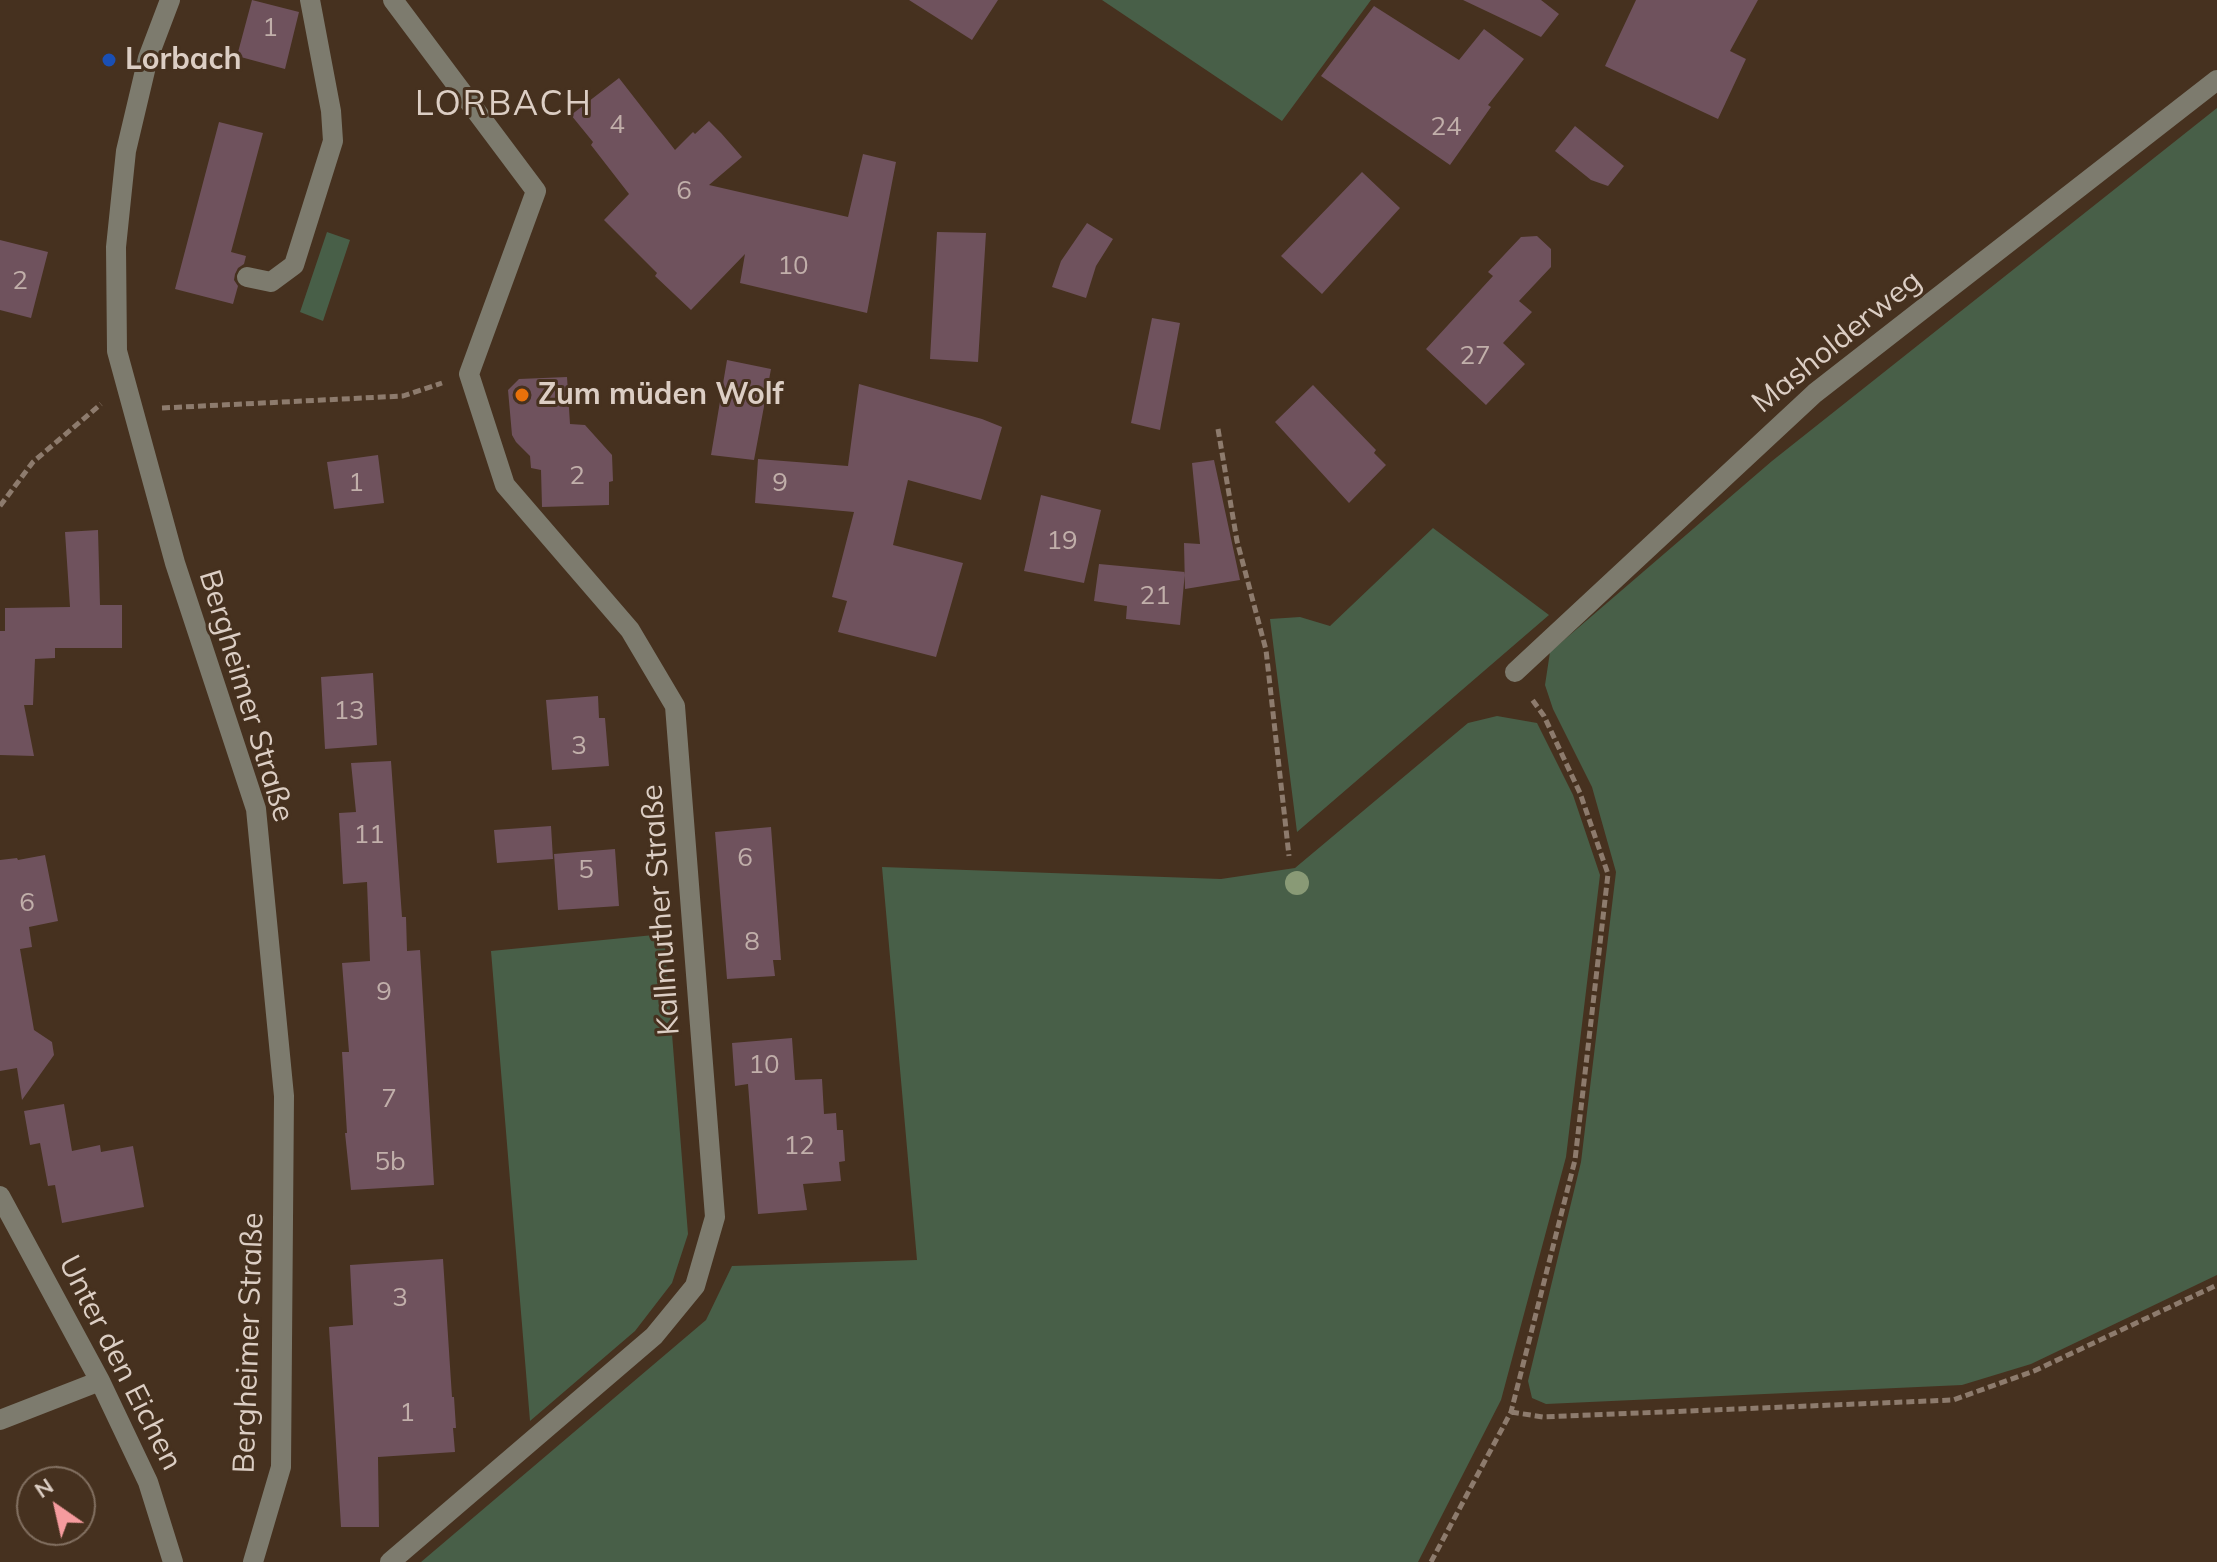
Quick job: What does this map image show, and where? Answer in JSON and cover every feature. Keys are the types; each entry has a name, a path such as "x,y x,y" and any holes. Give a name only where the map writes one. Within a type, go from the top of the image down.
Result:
{"street":[{"name":"Bergheimer Straße","path":"170,0 148,58 126,151 116,247 117,351 175,563 256,809 284,1096 281,1467 253,1562"},
{"path":"247,277 271,282 294,265 333,141 331,111 310,0"},
{"path":"393,0 536,191 469,374"},
{"name":"Masholderweg","path":"1515,672 1815,393 2217,80"},
{"name":"Kallmuther Straße","path":"390,1562 654,1336 695,1286 715,1217 675,706 630,630 505,485 469,374"},
{"name":"Unter den Eichen","path":"0,1196 100,1381 148,1482 173,1562"},
{"path":"0,1420 100,1381"}],"path":[{"path":"200,405 403,396 469,374"},
{"path":"0,506 33,462 126,382"},
{"path":"1218,429 1237,541 1266,650 1289,856"},
{"path":"1431,1562 1511,1412 1575,1160 1608,874 1580,793 1544,716 1515,672"},
{"path":"1511,1412 1543,1417 1953,1400 2034,1371 2217,1285"}],"green space":[{"path":"1102,0 1371,0 1282,121"},
{"path":"2217,108 2217,1275 2031,1364 1962,1385 1546,1404 1532,1398 1528,1381 1581,1162 1616,872 1592,787 1553,709 1545,685 1550,652 1772,461"},
{"path":"327,232 350,240 323,321 300,312"},
{"path":"1433,528 1549,615 1297,832 1270,619 1300,617 1330,626"},
{"path":"1497,716 1537,723 1573,795 1600,875 1566,1157 1501,1400 1418,1562 421,1562 706,1320 732,1266 917,1260 882,867 1221,879 1295,868 1468,723"},
{"path":"664,934 688,1234 672,1283 635,1331 530,1421 491,951"}],"building":[{"path":"252,0 299,12 285,69 237,56"},
{"path":"909,0 998,0 972,40"},
{"path":"1463,0 1541,0 1559,14 1541,37"},
{"path":"1636,0 1758,0 1730,51 1746,59 1718,119 1605,66"},
{"path":"1374,6 1459,60 1484,29 1524,59 1488,105 1491,107 1450,165 1321,76"},
{"path":"619,78 675,150 709,121 742,157 709,185 848,217 863,154 896,162 867,313 740,283 745,254 691,310 655,276 657,273 604,220 629,194 571,115"},
{"path":"219,122 263,133 231,252 246,256 244,264 235,274 234,280 238,286 233,304 175,289"},
{"path":"1575,126 1624,166 1608,186 1591,180 1555,151"},
{"path":"1362,172 1400,208 1322,294 1281,256"},
{"path":"1087,223 1113,239 1096,266 1086,298 1052,287 1061,261"},
{"path":"937,232 986,233 978,362 930,359"},
{"path":"1537,236 1551,249 1551,267 1519,301 1532,312 1503,343 1525,364 1486,405 1426,349 1493,276 1488,272 1521,237"},
{"path":"0,240 48,252 31,318 0,310"},
{"path":"1152,318 1180,323 1160,430 1131,423"},
{"path":"727,360 771,369 754,460 711,455"},
{"path":"567,377 570,424 585,425 612,455 613,481 609,482 609,505 542,507 541,470 531,468 530,456 512,435 508,390 519,379"},
{"path":"859,384 1002,427 981,500 908,480 893,545 963,563 936,657 838,632 847,601 832,597 854,512 755,503 758,459 848,466"},
{"path":"1313,385 1376,450 1374,453 1386,465 1349,503 1275,422"},
{"path":"378,455 384,503 334,509 327,462"},
{"path":"1214,460 1240,580 1185,589 1184,543 1200,544 1192,463"},
{"path":"1041,495 1101,510 1084,583 1024,571"},
{"path":"98,530 100,605 122,605 122,648 55,648 55,658 35,659 33,705 24,705 34,756 0,755 0,631 5,631 5,608 70,607 65,532"},
{"path":"1099,564 1185,572 1180,625 1126,619 1127,606 1094,601"},
{"path":"373,673 377,745 325,749 321,677"},
{"path":"598,696 599,718 605,718 609,766 552,770 546,700"},
{"path":"391,761 407,951 420,950 434,1185 351,1190 345,1133 342,1052 349,1052 342,963 370,961 367,882 343,884 339,813 356,812 351,763"},
{"path":"551,826 553,859 497,863 494,830"},
{"path":"771,827 781,960 773,960 775,976 727,979 715,832"},
{"path":"615,849 619,906 558,910 554,854"},
{"path":"45,855 58,921 29,927 32,947 20,949 34,1030 52,1042 54,1055 22,1100 17,1068 0,1071 0,860"},
{"path":"792,1038 795,1080 822,1079 824,1114 836,1113 837,1130 843,1130 845,1161 839,1162 841,1181 803,1184 807,1210 758,1214 748,1084 735,1086 732,1043"},
{"path":"64,1104 72,1151 100,1145 101,1152 133,1146 144,1207 62,1223 55,1185 48,1186 40,1143 30,1145 24,1111"},
{"path":"443,1259 456,1428 453,1428 455,1452 378,1457 379,1527 341,1527 329,1327 353,1325 350,1265"}],"place":[{"name":"Lorbach","path":"109,60"},
{"name":"Zum müden Wolf","path":"522,395"}],"district":[{"name":"LORBACH","path":"504,105"}]}
